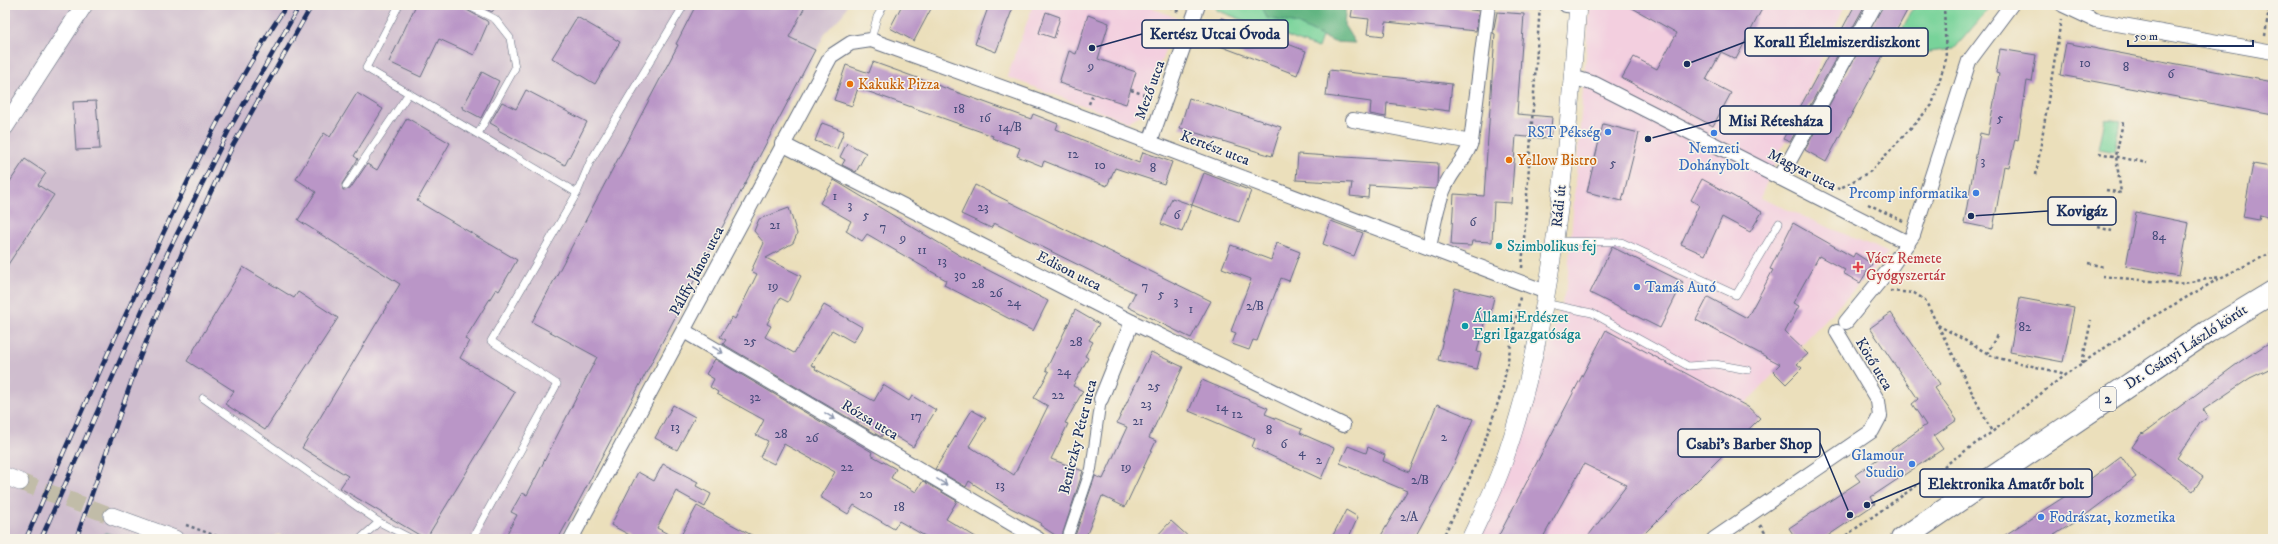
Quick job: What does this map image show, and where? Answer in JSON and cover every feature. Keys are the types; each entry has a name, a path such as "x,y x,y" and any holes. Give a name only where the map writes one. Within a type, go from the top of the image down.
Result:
{"main road":[{"name":"Dr. Csányi László körút","path":"1902,539 2207,332 2273,292"}],"street":[{"path":"5,127 84,5"},
{"name":"Mező utca","path":"1150,142 1198,5"},
{"path":"1429,247 1441,198 1449,179 1468,151 1471,142 1488,5"},
{"name":"Rádi út","path":"1470,539 1502,467 1532,361 1545,297 1554,241 1572,77 1574,5"},
{"path":"1780,178 1875,5"},
{"name":"Kötő utca","path":"1714,539 1872,431 1880,416 1878,400 1842,327 1891,267 1908,243 1919,217 1969,61 2011,5"},
{"path":"2062,10 2095,20 2268,51"},
{"name":"Kertész utca","path":"871,40 1150,142 1429,247 1545,297"},
{"name":"Pálffy János utca","path":"571,539 684,331 782,144 831,56 851,43 871,40"},
{"name":"Magyar utca","path":"1572,77 1595,84 1908,243"},
{"path":"1353,120 1471,142"},
{"name":"Edison utca","path":"782,144 1132,322 1343,425"},
{"name":"Beniczky Péter utca","path":"1067,539 1091,469 1101,399 1132,322"},
{"name":"Rózsa utca","path":"684,331 1038,539"},
{"path":"112,516 175,539"}],"lane":[{"path":"399,5 366,68 478,132 577,192"},
{"path":"467,5 495,19 510,38 515,68 478,132"},
{"path":"472,539 556,384 492,341 577,192 590,162 684,5"},
{"path":"871,40 877,17 884,5"},
{"path":"346,186 409,93"},
{"path":"1554,241 1621,242 1736,295 1779,223"},
{"path":"1545,297 1592,313 1688,366 1715,364 1748,370"},
{"path":"203,398 379,522 412,539"},
{"path":"360,539 379,522"}],"path":[{"path":"1165,5 1180,12"},
{"path":"1839,190 1871,171 1932,106 1946,59 1944,5"},
{"path":"2268,51 2270,5"},
{"path":"2269,9 2273,7"},
{"path":"2036,175 2062,10"},
{"path":"1131,90 1164,101"},
{"path":"2106,190 2121,193 2116,156 2123,122"},
{"path":"2099,153 2147,163"},
{"path":"1832,186 1846,193"},
{"path":"1866,203 1907,223 1919,217"},
{"path":"2098,227 2112,230"},
{"path":"1842,539 1992,432 2066,374 2140,324 2222,277 2273,252"},
{"path":"2088,263 2104,267"},
{"path":"2102,276 2178,284 2222,277"},
{"path":"1888,292 1898,290 1914,293 1926,300 1992,432"},
{"path":"2082,363 2091,322"},
{"path":"1938,325 1994,357 2066,374"},
{"path":"1987,354 1997,335"}],"shaded area":[{"path":"5,5 847,5 843,14 826,32 644,384 561,539 286,539 279,534 269,539 5,539"},
{"path":"1033,5 1144,5 1177,18 1142,114 1128,122 1007,77"},
{"path":"1590,5 1845,5 1760,198 1889,253 1616,539 1475,539 1531,407 1567,285"}],"green space":[{"path":"1217,5 1333,5 1318,48 1216,10"},
{"path":"1261,5 1346,5 1344,25 1355,43 1334,42 1297,24 1267,18"},
{"path":"1915,5 1992,5 1954,49 1920,53 1895,42"},
{"path":"2105,119 2120,121 2114,152 2099,149"},
{"path":"106,533 125,539 100,539"}],"building":[{"path":"416,5 462,5 465,9 487,21 488,23 474,55 439,39 421,77 389,62"},
{"path":"478,5 497,5 492,12"},
{"path":"696,5 806,5 789,37 815,50 558,539 504,539 517,515 511,512 522,493 527,495 597,357 532,322 678,45 676,44"},
{"path":"902,5 933,5 914,41 890,28"},
{"path":"989,5 1014,5 996,52 975,44"},
{"path":"1353,5 1451,5 1451,7 1479,11 1476,31 1386,22 1384,36 1367,34 1369,19 1351,17"},
{"path":"1627,5 1764,5 1736,59 1721,52 1706,80 1731,93 1713,126 1622,78 1634,57 1657,69 1677,33"},
{"path":"1855,5 1865,5 1790,142 1783,139"},
{"path":"1883,5 1910,5 1826,162 1805,150"},
{"path":"1046,12 1060,17 1054,38 1039,33"},
{"path":"1497,12 1524,14 1517,114 1552,117 1550,139 1516,136 1511,203 1494,202 1492,242 1472,241 1471,246 1451,245 1454,194 1484,196 1495,34 1493,33"},
{"path":"1088,15 1109,23 1098,59 1136,72 1126,104 1059,83 1069,51 1076,54"},
{"path":"577,17 620,42 595,84 552,58"},
{"path":"1221,18 1306,51 1297,75 1212,43"},
{"path":"2066,43 2273,82 2273,115 2060,75"},
{"path":"2000,49 2036,55 2032,82 2027,81 2018,140 2015,139 2009,167 2004,166 1993,229 1964,223 1980,133 1988,135 1999,74 1996,73"},
{"path":"873,62 1031,119 1033,114 1058,124 1056,129 1139,163 1143,152 1172,162 1164,184 1115,168 1107,186 1044,161 1042,166 1017,156 1020,148 992,138 993,136 858,88 852,106 834,100 846,65 869,73"},
{"path":"1329,70 1452,84 1449,111 1387,103 1386,117 1370,114 1371,102 1326,96"},
{"path":"482,72 499,81 481,118 462,108"},
{"path":"526,90 587,122 565,165 498,130 499,128 490,123 502,102 516,109"},
{"path":"357,93 383,109 354,156 358,159 342,184 343,190 350,189 367,164 377,170 407,118 450,143 417,201 517,260 499,291 496,289 465,339 469,341 460,358 515,392 426,539 340,488 348,476 302,448 400,284 298,220 316,192 296,179 324,133 330,137"},
{"path":"1189,98 1281,127 1272,156 1180,128"},
{"path":"96,101 100,149 76,150 73,102"},
{"path":"822,123 844,131 837,149 815,141"},
{"path":"1603,124 1639,133 1622,201 1587,192"},
{"path":"847,143 866,153 856,172 842,165 845,160 840,157"},
{"path":"1298,154 1438,163 1437,185 1435,189 1369,185 1368,198 1350,196 1352,183 1296,180"},
{"path":"25,159 46,173 38,185 54,195 5,269 5,189"},
{"path":"2253,164 2271,167 2270,172 2273,173 2273,218 2260,215 2259,220 2243,217"},
{"path":"1204,173 1251,191 1239,222 1192,205"},
{"path":"1702,179 1762,212 1750,232 1722,217 1705,255 1681,244 1699,205 1691,200"},
{"path":"834,180 959,255 1048,301 1033,331 944,285 946,280 867,234 862,241 846,231 851,221 820,203"},
{"path":"975,185 1211,301 1191,338 1128,307 1135,293 994,223 991,228 961,214"},
{"path":"1172,198 1192,205 1182,232 1161,224"},
{"path":"789,208 797,234 793,243 766,258 801,276 788,302 780,298 767,324 771,326 765,337 794,353 824,305 862,327 853,342 832,330 811,365 816,367 815,369 874,401 883,385 909,401 912,396 936,410 913,447 885,430 881,437 723,344 726,340 720,337 732,317 735,319 757,274 751,271 764,243 754,231 759,219"},
{"path":"2136,212 2189,223 2179,276 2126,266"},
{"path":"1331,221 1363,233 1354,256 1323,244"},
{"path":"1793,223 1853,257 1855,253 1872,264 1860,283 1843,273 1845,270 1819,256 1793,303 1799,306 1785,332 1808,354 1797,364 1802,368 1786,384 1773,371 1780,364 1696,320 1708,297 1747,318 1773,270 1770,269"},
{"path":"1277,243 1300,252 1289,281 1281,278 1257,341 1253,340 1249,350 1232,344 1236,333 1231,331 1251,279 1222,268 1231,245 1271,260"},
{"name":"Tamás Autó","path":"1612,247 1683,282 1660,328 1590,293"},
{"path":"243,267 294,298 298,292 338,318 265,430 225,404 234,391 187,361"},
{"name":"Állami Erdészet Egri Igazgatósága","path":"1455,288 1494,297 1490,316 1486,315 1477,352 1481,353 1477,369 1438,360"},
{"path":"2020,298 2074,308 2063,362 2010,352"},
{"path":"1075,310 1099,324 1089,340 1093,342 1085,356 1088,358 1073,386 1083,391 1065,423 1068,424 1051,459 1083,471 1061,539 1040,525 1041,523 1011,508 969,481 966,487 935,469 972,410 986,418 969,446 1014,475 1048,406 1034,398 1049,372 1046,370"},
{"path":"1891,313 1940,384 1934,388 1957,420 1934,436 1943,449 1871,497 1875,504 1823,539 1796,539 1789,528 1860,481 1855,475 1926,425 1912,404 1918,399 1870,328"},
{"path":"1606,330 1748,407 1760,418 1639,539 1586,539 1627,485 1584,464 1542,539 1497,539"},
{"path":"2273,340 2273,367 2250,378 2203,410 2208,417 2200,423 2177,458 2203,477 2193,491 2132,447 2142,433 2143,434 2241,361"},
{"path":"1151,352 1183,367 1149,438 1156,441 1125,507 1102,496 1085,539 1074,539 1095,476 1103,479 1127,427 1117,423"},
{"path":"715,359 872,452 871,455 896,469 891,478 916,492 923,481 957,501 946,519 979,539 930,539 899,521 894,529 854,505 848,514 820,497 835,472 784,444 774,464 760,457 768,441 756,435 764,420 717,394 718,392 710,387 714,379 706,374"},
{"path":"1202,380 1268,408 1265,414 1302,429 1300,433 1334,448 1321,479 1252,447 1255,439 1189,411"},
{"path":"1437,404 1473,419 1452,469 1414,539 1379,539 1407,491 1340,463 1348,446 1366,453 1368,447 1385,455 1383,461 1409,472"},
{"path":"673,405 695,417 677,450 655,438"},
{"path":"2121,456 2136,477 2087,514 2048,539 1999,539 2081,486"},
{"path":"663,464 698,482 696,486 711,494 705,507 676,491 657,528 677,539 637,539 611,525 638,472 654,481"},
{"path":"697,506 759,539 679,539"},
{"path":"1346,510 1358,517 1348,539 1331,539"},
{"path":"1171,521 1191,539 1154,539"}],"tunnel":[{"path":"20,482 112,516"}],"railway":[{"path":"26,539 70,437 162,235 211,134 247,68 287,5"},
{"path":"41,539 168,252 230,128 300,5"},
{"path":"76,539 140,357 182,253 233,145 312,5"}],"place":[{"name":"Kertész Utcai Óvoda","path":"1092,48"},
{"name":"Korall Élelmiszerdiszkont","path":"1687,64"},
{"name":"Kakukk Pizza","path":"850,84"},
{"name":"RST Pékség","path":"1608,132"},
{"name":"Nemzeti Dohánybolt","path":"1714,133"},
{"name":"Misi Rétesháza","path":"1648,139"},
{"name":"Yellow Bistro","path":"1509,160"},
{"name":"Prcomp informatika","path":"1976,193"},
{"name":"Kovigáz","path":"1971,216"},
{"name":"Szimbolikus fej","path":"1499,246"},
{"name":"Vácz Remete Gyógyszertár","path":"1858,267"},
{"name":"Tamás Autó","path":"1637,287"},
{"name":"Állami Erdészet Egri Igazgatósága","path":"1465,326"},
{"name":"Glamour Studio","path":"1912,464"},
{"name":"Elektronika Amatőr bolt","path":"1867,505"},
{"name":"Csabi's Barber Shop","path":"1850,515"},
{"name":"Fodrászat, kozmetika","path":"2041,517"}]}
